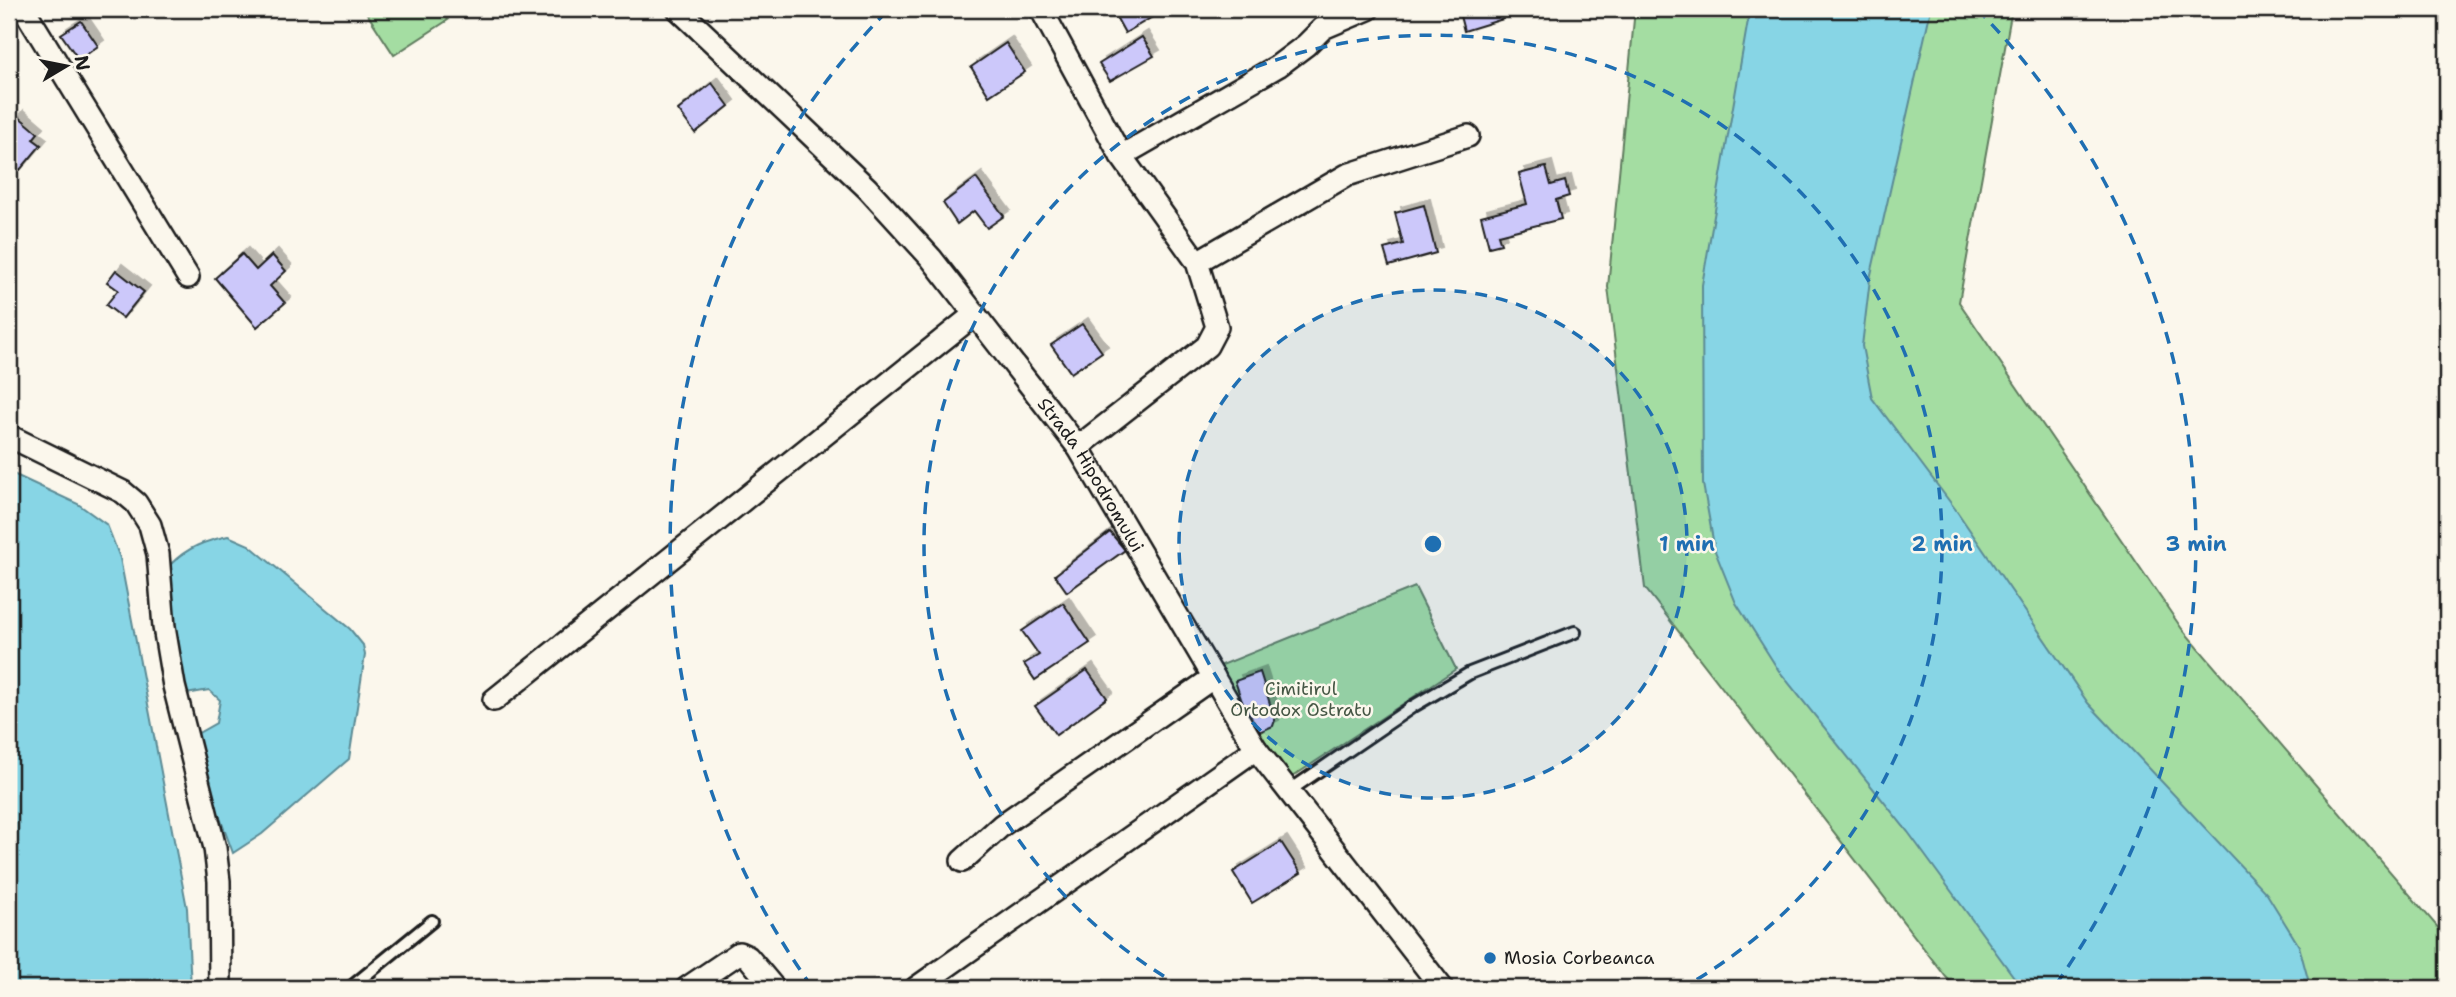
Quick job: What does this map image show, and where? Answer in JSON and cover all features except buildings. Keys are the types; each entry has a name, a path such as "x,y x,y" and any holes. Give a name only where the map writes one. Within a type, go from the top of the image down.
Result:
{"street":[{"path":"24,9 188,277"},
{"name":"Strada Hipodromului","path":"678,9 867,188 931,258 975,314 1078,447 1256,749 1443,988"},
{"path":"1041,9 1121,156 1197,262 1217,327 1207,346 1078,447"},
{"path":"1121,156 1278,66 1323,28 1368,9"},
{"path":"1197,262 1346,175 1468,136"},
{"path":"494,700 975,314"},
{"path":"9,436 123,492 136,502 150,525 158,554 164,627 174,686 215,848 219,881 220,988"},
{"path":"962,861 1002,825 1214,677"},
{"path":"916,988 1256,749"},
{"path":"687,988 739,953 748,957 774,988"}],"lane":[{"path":"1289,791 1412,707 1470,673 1574,632"},
{"path":"350,988 432,921"}],"green space":[{"path":"364,9 441,9 448,20 394,55"},
{"path":"1635,9 2012,9 1959,302 2182,629 2447,938 2447,974 2426,988 1957,988 1946,977 1645,588 1608,287"},
{"name":"Cimitirul Ortodox Ostratu","path":"1415,587 1456,669 1292,777 1256,740 1212,669"}],"water":[{"path":"1750,9 1931,9 1870,279 1862,346 1872,398 1956,510 2088,703 2267,894 2299,946 2308,979 2306,988 2022,988 1908,832 1779,671 1736,603 1715,551 1703,484 1702,285"},
{"path":"9,472 78,504 107,525 120,558 187,908 191,988 9,988"},
{"path":"228,536 249,545 350,629 363,645 365,655 349,759 262,834 233,853 202,769 195,735 216,723 220,700 209,690 186,694 170,592 171,564 197,546"}],"place":[{"name":"Mosia Corbeanca","path":"1490,958"}]}
